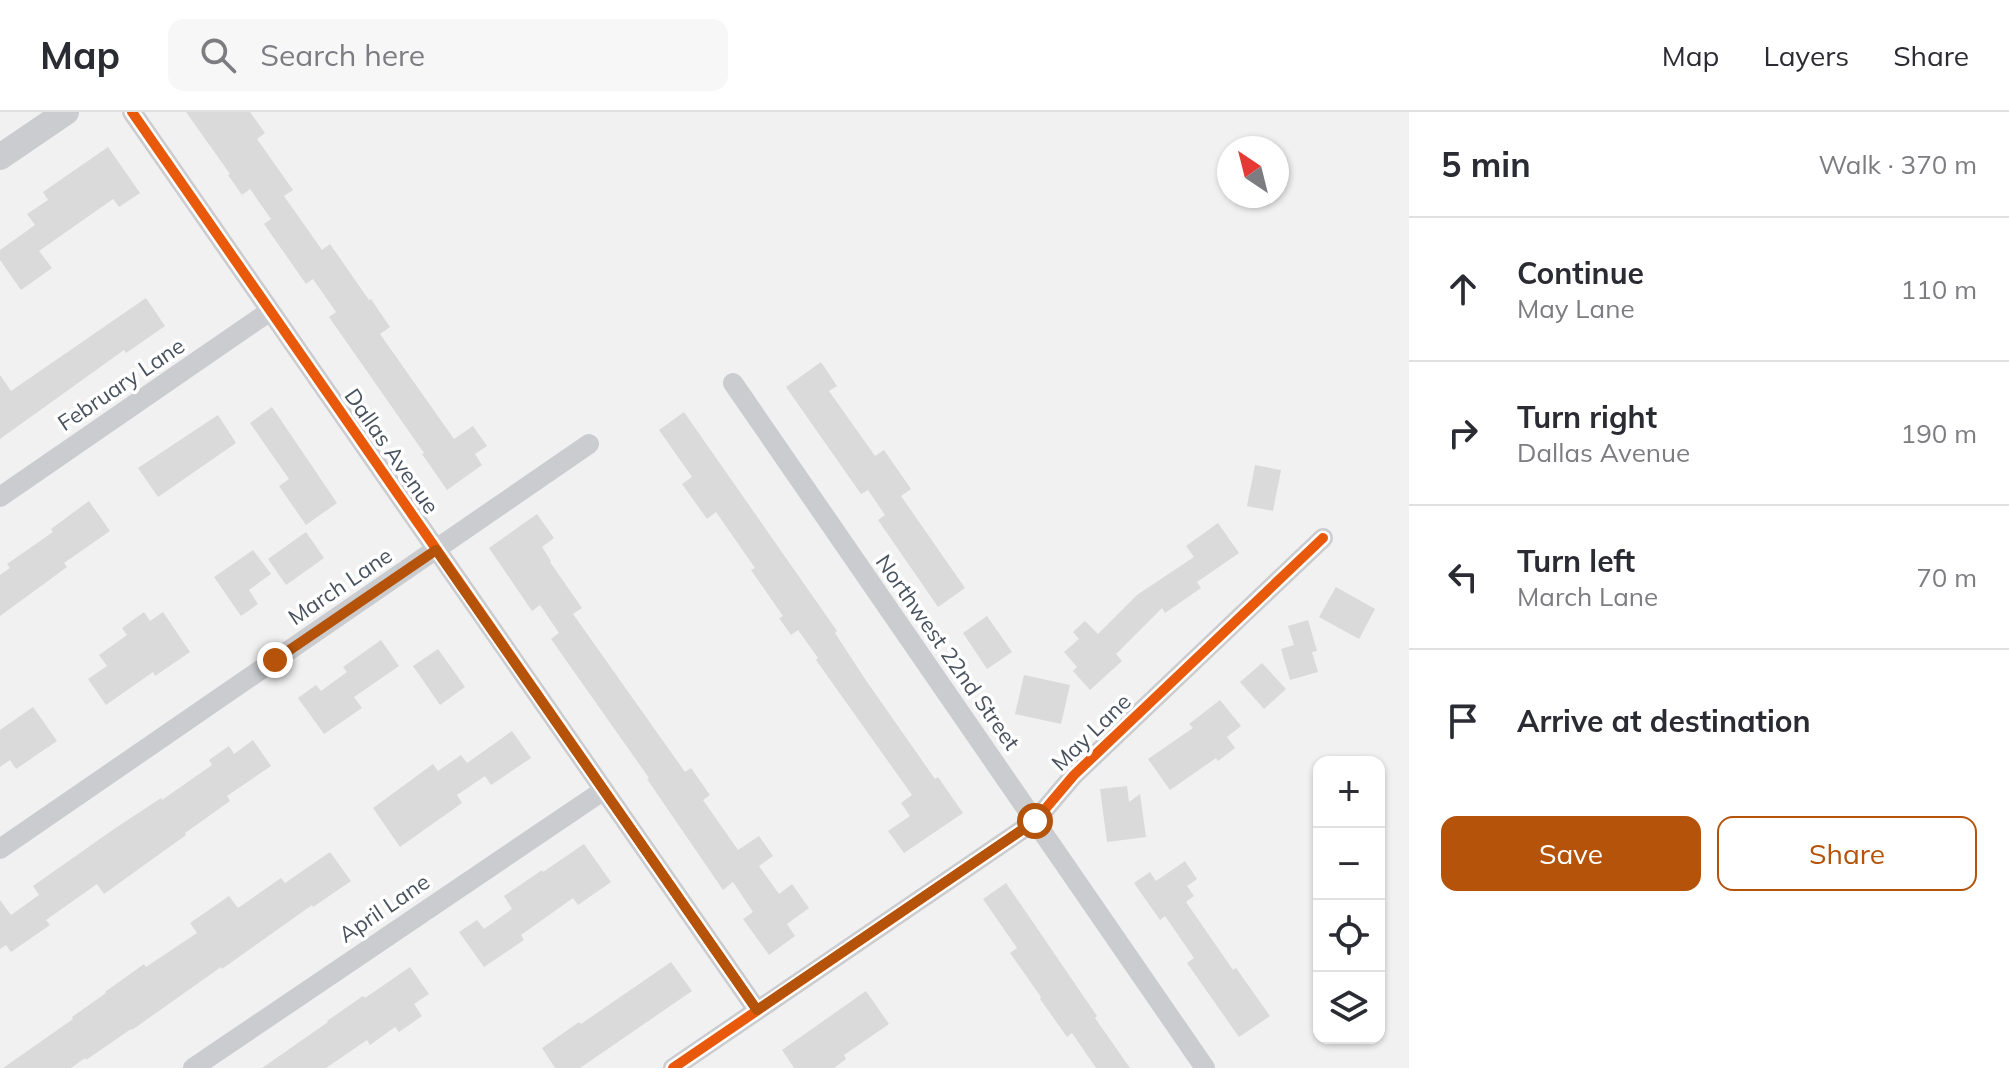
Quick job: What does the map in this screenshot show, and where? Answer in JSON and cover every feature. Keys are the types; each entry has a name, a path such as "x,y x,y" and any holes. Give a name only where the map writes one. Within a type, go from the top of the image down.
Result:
{"street":[{"path":"0,157 66,112"},
{"name":"Dallas Avenue","path":"132,112 757,1010"},
{"name":"February Lane","path":"0,497 270,311"},
{"name":"Northwest 22nd Street","path":"733,383 1205,1068"},
{"name":"March Lane","path":"0,849 589,444"},
{"name":"May Lane","path":"673,1068 1035,821 1074,775 1323,538"},
{"name":"April Lane","path":"193,1068 604,790"}],"building":[{"path":"186,112 250,112 265,133 257,139 293,190 284,196 322,250 330,244 371,299 390,327 380,334 454,439 473,426 487,446 475,454 482,465 447,490 329,317 336,312 313,279 306,284 264,224 271,219 250,189 242,195"},
{"path":"108,147 140,193 119,207 113,199 39,251 52,268 21,290 0,260 0,250 35,225 27,214 48,200 43,192"},
{"path":"146,298 165,326 126,353 124,350 0,439 0,375 11,391"},
{"path":"821,362 837,386 829,391 875,456 884,450 911,489 901,496 965,588 938,607 878,520 885,515 868,490 861,494 786,387"},
{"path":"272,407 337,503 306,525 279,486 289,479 250,423"},
{"path":"684,412 837,631 835,633 865,679 935,779 938,777 963,813 904,853 888,831 910,816 901,803 912,795 798,630 791,635 779,618 783,616 751,570 755,568 716,512 707,519 682,484 692,477 659,430"},
{"path":"218,415 236,443 158,497 138,468"},
{"path":"1255,465 1281,470 1273,511 1247,506"},
{"path":"89,501 110,531 64,563 67,567 0,616 0,575 10,568 7,564 53,532 51,529"},
{"path":"537,514 554,538 542,547 582,608 573,614 685,772 691,768 710,795 703,800 738,850 759,836 773,856 759,866 779,894 792,884 809,908 787,924 795,936 769,955 743,919 753,912 733,882 723,890 551,639 559,633 540,605 532,611 489,548"},
{"path":"1218,523 1239,553 1197,582 1201,588 1165,613 1162,608 1116,654 1122,661 1090,690 1073,671 1077,667 1064,652 1079,639 1073,632 1085,621 1098,634 1137,595 1194,557 1186,546"},
{"path":"306,532 324,558 286,585 268,559"},
{"path":"253,550 271,574 249,590 258,604 241,616 214,577"},
{"path":"1336,587 1375,609 1359,639 1319,617"},
{"path":"144,612 150,621 163,612 190,652 155,676 153,672 106,705 88,679 107,666 99,655 127,635 122,628"},
{"path":"987,616 1012,652 987,669 963,633"},
{"path":"1308,620 1317,651 1312,652 1318,672 1290,680 1281,649 1294,645 1288,626"},
{"path":"381,640 399,666 354,697 362,708 324,734 298,698 316,685 321,691 347,672 343,667"},
{"path":"438,649 465,687 440,705 413,666"},
{"path":"1262,663 1286,689 1264,709 1240,682"},
{"path":"1024,675 1070,685 1061,724 1015,714"},
{"path":"1220,700 1241,726 1227,737 1235,748 1170,790 1148,759 1193,728 1189,724"},
{"path":"33,707 57,741 16,769 10,760 0,767 0,730"},
{"path":"512,731 531,758 491,785 485,776 457,795 462,803 400,847 373,808 433,764 438,771 461,755 467,763"},
{"path":"253,740 271,766 227,796 230,801 104,894 97,884 46,920 50,925 11,952 6,945 0,949 0,900 11,915 39,895 33,886 212,765 209,760 229,746 234,754"},
{"path":"1127,786 1129,802 1140,794 1146,837 1107,842 1100,789"},
{"path":"584,844 611,882 578,905 573,898 521,935 524,940 484,967 459,932 477,920 484,929 512,909 504,896"},
{"path":"330,852 351,881 132,1030 71,1068 3,1068 144,964 146,967 197,933 190,923 229,896 238,908 281,878 285,883"},
{"path":"1185,861 1197,879 1187,886 1194,896 1186,902 1233,970 1236,968 1270,1016 1239,1037 1187,963 1194,958 1165,916 1160,920 1134,883 1150,872 1156,881"},
{"path":"1006,883 1130,1068 1096,1068 1072,1033 1067,1037 1040,999 1010,953 1017,948 983,899"},
{"path":"671,962 692,991 580,1068 555,1068 542,1048"},
{"path":"410,967 429,994 414,1004 422,1016 399,1032 395,1027 370,1045 367,1040 326,1068 262,1068 363,996 365,998"},
{"path":"866,991 889,1024 844,1055 846,1059 834,1068 794,1068 782,1050"}],"cycle path":[{"path":"132,112 757,1010"},
{"path":"673,1068 1035,821 1074,775 1323,538"}],"route":[{"path":"275,660 436,550 757,1010 1035,821"}]}
